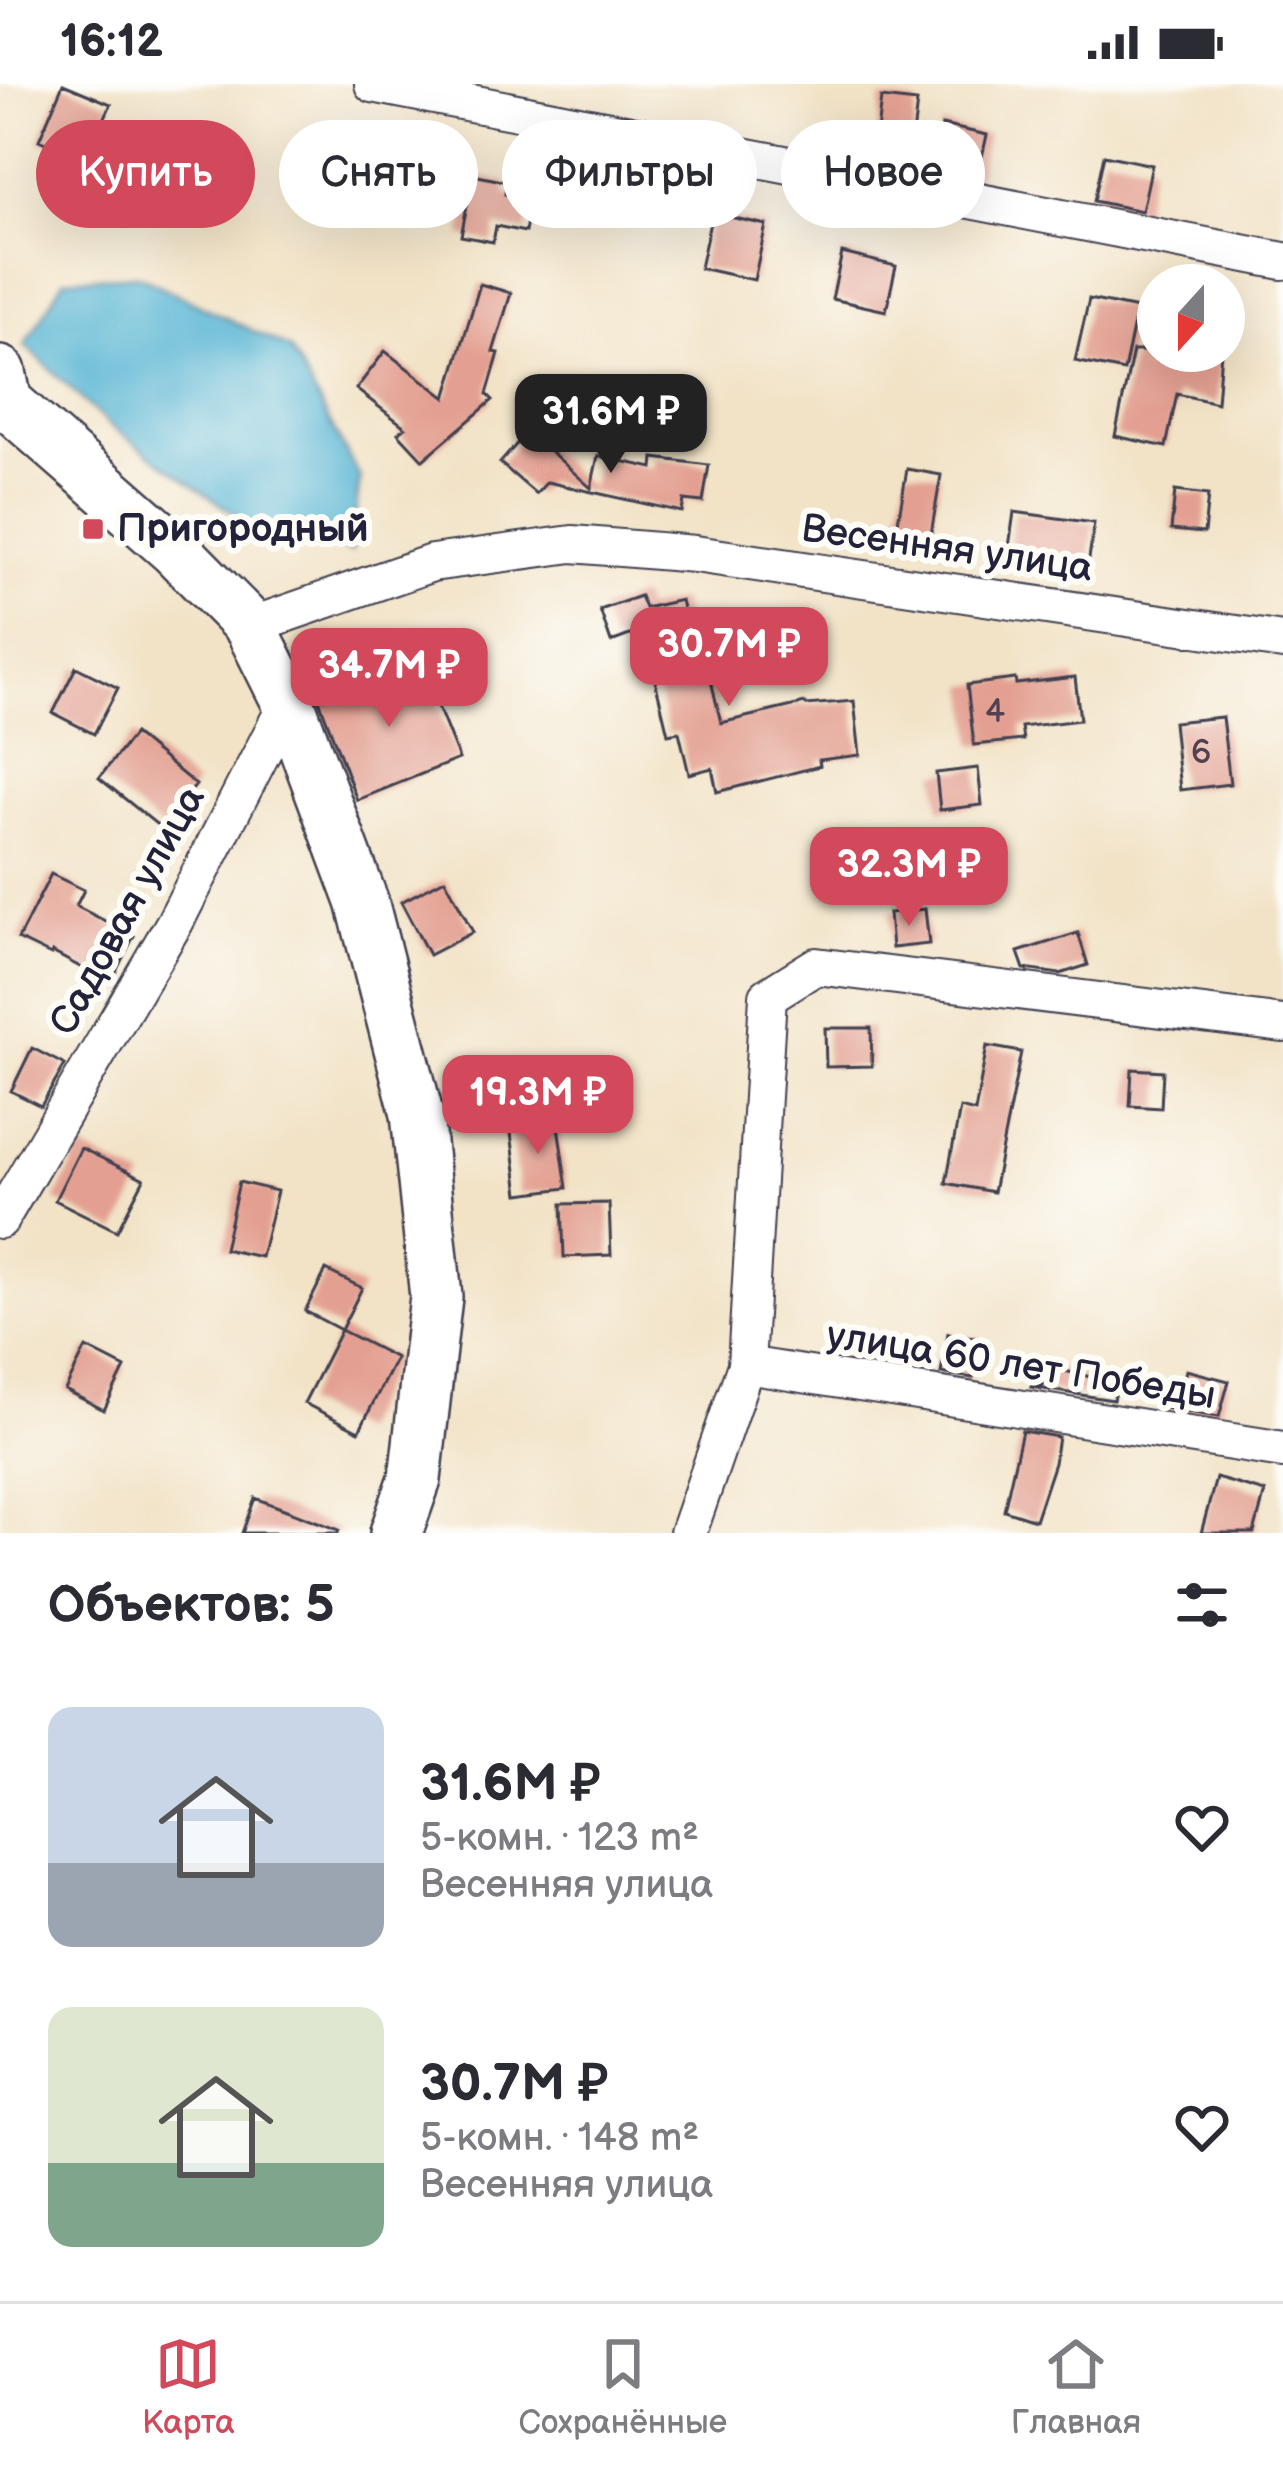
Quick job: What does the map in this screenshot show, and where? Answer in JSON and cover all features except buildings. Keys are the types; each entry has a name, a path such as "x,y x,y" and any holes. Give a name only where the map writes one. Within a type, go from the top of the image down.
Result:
{"street":[{"path":"373,84 1283,261"},
{"path":"2,397 176,550 250,626 288,702 362,901 417,1114 436,1297 415,1478 396,1533"},
{"name":"Весенняя улица","path":"250,626 432,563 572,544 695,554 1283,641"},
{"name":"Садовая улица","path":"0,1220 175,922 288,702"},
{"path":"688,1533 746,1365 769,996 816,966 1283,1024"},
{"name":"улица 60 лет Победы","path":"746,1365 1283,1450"}],"water":[{"path":"138,275 290,349 360,478 351,551 246,522 109,425 25,345 65,279"}],"place":[{"name":"Пригородный","path":"93,529"}]}
